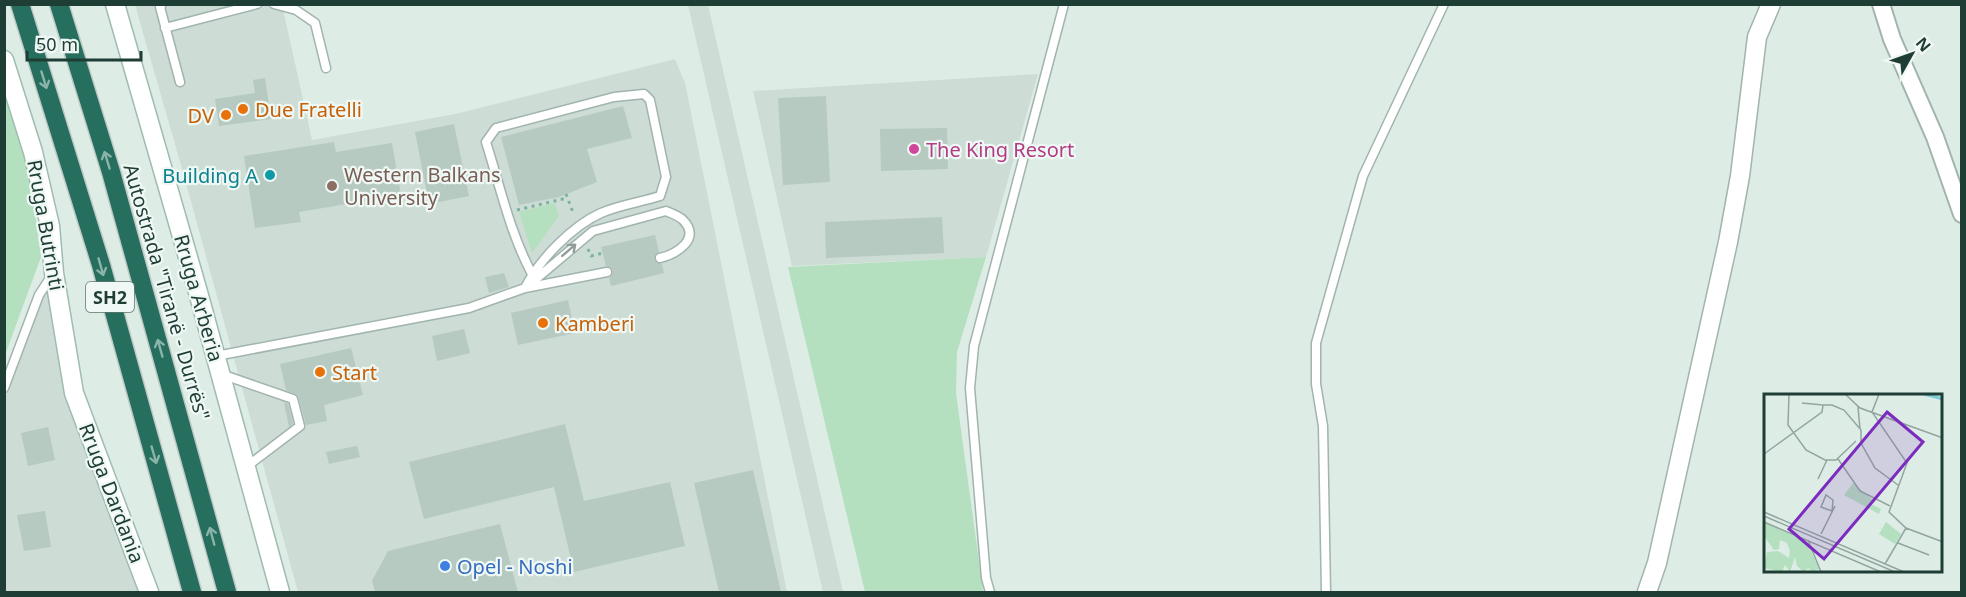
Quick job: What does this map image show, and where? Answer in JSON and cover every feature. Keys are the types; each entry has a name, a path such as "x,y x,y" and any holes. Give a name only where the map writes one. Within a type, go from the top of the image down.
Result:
{"highway":[{"name":"SH2","path":"20,4 101,265 192,592"},
{"name":"Autostrada \"Tiranë - Durrës\"","path":"59,4 111,172 227,592"}],"main road":[{"name":"Rruga Arberia","path":"116,4 280,592"},
{"path":"1647,592 1657,563 1728,242 1740,176 1757,37 1771,4"},
{"name":"Rruga Butrinti","path":"4,60 33,152 50,226 54,273 74,393"},
{"name":"Rruga Dardania","path":"74,393 149,592"}],"street":[{"path":"1881,4 1892,39 1935,137 1962,214"}],"lane":[{"path":"162,4 160,7 180,82"},
{"path":"165,28 257,4"},
{"path":"274,4 296,10 315,24 327,68"},
{"path":"990,592 986,578 970,388 974,346 1064,4"},
{"path":"1326,592 1323,426 1316,384 1316,343 1363,176 1444,4"},
{"path":"525,288 532,274 574,231 601,213 660,196 666,177 650,100 644,94 614,97 496,128 486,142 520,253 532,274"},
{"path":"525,288 593,231 666,211 683,220 689,233 687,244 675,254 660,258"},
{"path":"216,356 469,308 525,288 607,272"},
{"path":"4,388 39,295 54,273"},
{"path":"220,374 293,399 300,426 246,467"}],"path":[{"path":"508,212 567,198"}],"shaded area":[{"path":"135,5 282,5 312,140 455,114 675,59 685,83 787,592 298,592"},
{"path":"688,5 708,5 843,592 823,592"},
{"path":"1038,74 986,257 792,266 753,91"},
{"path":"54,273 74,393 147,592 5,592 4,388 39,295"}],"green space":[{"path":"4,92 28,164 41,257 5,355"},
{"path":"555,203 559,216 532,253 519,212"},
{"path":"986,257 957,352 956,393 983,591 865,592 788,267"}],"building":[{"name":"Due Fratelli","path":"265,78 271,119 219,126 215,99 255,93 253,80"},
{"path":"826,96 830,182 783,185 778,98"},
{"path":"623,106 632,138 587,149 597,182 559,197 519,205 501,137"},
{"path":"454,124 469,196 429,204 415,132"},
{"name":"The King Resort","path":"947,128 948,169 881,171 880,129"},
{"path":"334,142 336,152 392,143 401,195 299,212 301,222 255,228 244,156"},
{"path":"942,217 944,253 826,258 825,222"},
{"path":"655,235 659,252 654,259 662,264 664,273 611,286 609,278 613,270 606,266 601,247"},
{"path":"504,273 509,287 489,293 485,277"},
{"name":"Kamberi","path":"568,300 575,333 518,345 511,313"},
{"path":"464,329 470,353 437,361 432,336"},
{"name":"Start","path":"351,348 363,395 324,405 327,421 306,425 298,395 286,390 280,364"},
{"path":"284,403 288,404 293,423 289,427"},
{"path":"565,424 584,501 670,482 685,546 574,572 554,487 424,519 409,462"},
{"path":"48,427 55,460 28,466 21,433"},
{"path":"357,446 360,457 329,464 326,452"},
{"path":"753,470 781,592 719,592 694,483"},
{"path":"45,511 51,547 24,551 17,515"},
{"name":"Opel - Noshi","path":"500,524 518,592 375,592 372,581 388,551"}],"place":[{"name":"Due Fratelli","path":"243,109"},
{"name":"DV","path":"226,115"},
{"name":"The King Resort","path":"914,149"},
{"name":"Building A","path":"270,175"},
{"name":"Western Balkans University","path":"332,186"},
{"name":"Kamberi","path":"543,323"},
{"name":"Start","path":"320,372"},
{"name":"Opel - Noshi","path":"445,566"}]}
